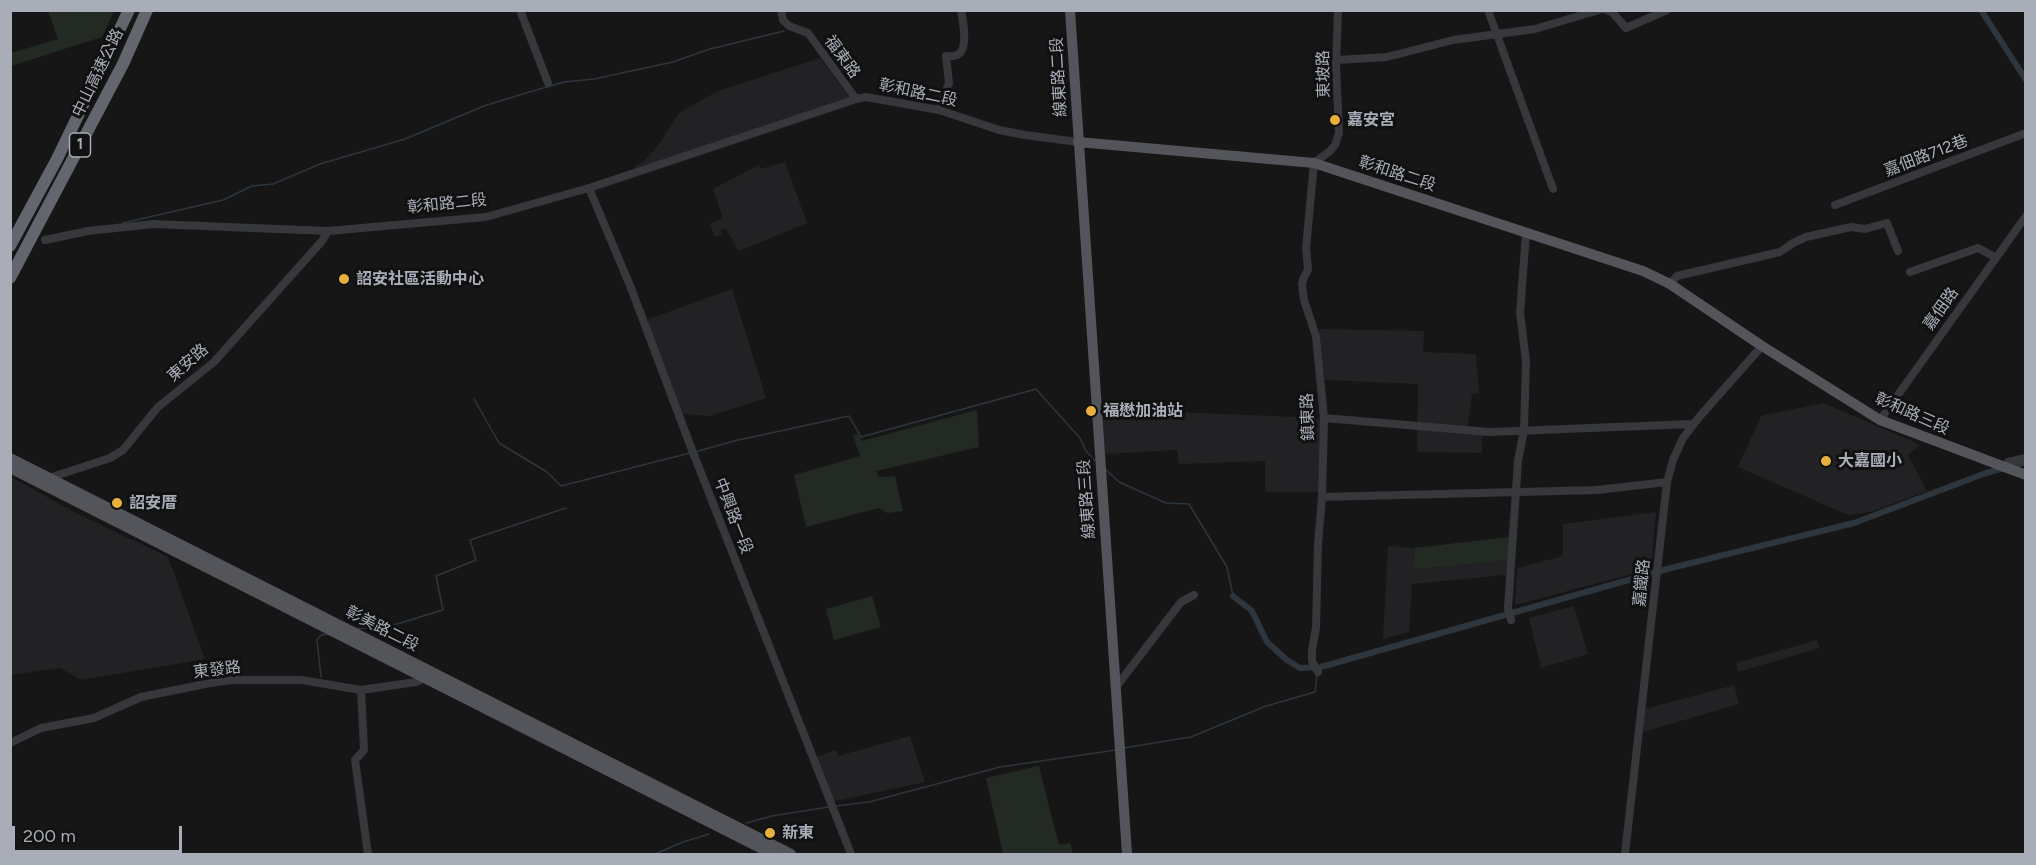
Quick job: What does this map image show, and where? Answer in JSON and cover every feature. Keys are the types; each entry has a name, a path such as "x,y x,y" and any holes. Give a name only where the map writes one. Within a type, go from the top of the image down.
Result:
{"highway":[{"name":"中山高速公路","path":"10,246 57,159 129,10"},
{"name":"中山高速公路","path":"10,278 123,64 147,10"}],"main road":[{"name":"線東路二段","path":"1070,10 1078,142"},
{"name":"彰和路二段","path":"1078,142 1314,162 1643,271 1670,284 1762,346"},
{"name":"線東路三段","path":"1078,142 1127,855"},
{"name":"彰和路三段","path":"1762,346 1880,420 2025,476"},
{"name":"彰美路二段","path":"10,458 94,505 190,550 736,831"},
{"name":"彰美路二段","path":"10,468 50,482"},
{"path":"736,831 768,854"},
{"path":"736,831 791,855"}],"street":[{"path":"520,10 548,83"},
{"name":"福東路","path":"781,10 783,20 789,26 808,33 856,99"},
{"path":"939,110 949,83 946,56 957,55 962,51 965,38 961,10"},
{"name":"東坡路","path":"1314,162 1330,151 1339,133 1336,60 1338,10"},
{"path":"1488,10 1553,189"},
{"path":"1336,60 1387,57 1453,40 1535,29 1599,10"},
{"path":"1606,10 1612,12 1626,28 1667,10"},
{"name":"彰和路二段","path":"45,240 88,231 153,224 328,231 486,217 589,188 856,99 882,99 939,110 999,130 1078,142"},
{"name":"嘉佃路712巷","path":"1835,205 2025,133"},
{"name":"鎮東路","path":"1314,162 1306,248 1308,270 1302,284 1304,300 1316,336 1324,418 1316,628 1312,661 1318,672"},
{"name":"中興路一段","path":"589,188 631,288 851,855"},
{"name":"嘉佃路","path":"1880,420 2025,216"},
{"path":"1670,284 1677,276 1780,252 1806,237 1851,227 1864,229 1887,223 1898,251"},
{"name":"東安路","path":"50,482 110,458 123,450 158,407 214,362 322,241 328,231"},
{"path":"1510,615 1518,461 1524,429 1526,360 1520,314 1526,233"},
{"path":"1910,272 1978,248 1995,257"},
{"name":"嘉鐵路","path":"1625,855 1667,482 1673,460 1683,438 1762,346"},
{"path":"1324,418 1489,432 1693,424"},
{"path":"2008,469 2008,462 2025,458"},
{"path":"1322,497 1596,490 1667,482"},
{"path":"1116,687 1181,602 1194,595"},
{"name":"東發路","path":"10,743 41,729 94,718 141,697 210,683 233,680 302,680 361,690 416,682 428,674"},
{"path":"361,690 364,750 354,760 368,855"}],"shaded area":[{"path":"48,11 114,11 102,37 11,66 11,53 58,39"},
{"path":"820,58 849,97 634,169 659,144 679,113 718,91"},
{"path":"785,162 807,223 739,251 725,228 720,231 722,235 715,237 710,224 723,218 713,189 759,165 760,169"},
{"path":"732,289 766,398 710,416 682,414 646,320"},
{"path":"1319,329 1424,331 1423,352 1476,354 1479,394 1472,394 1468,427 1482,428 1482,453 1417,452 1418,384 1325,380"},
{"name":"大嘉國小","path":"1823,403 1921,445 1908,455 1927,491 1871,512 1848,515 1738,467 1761,416"},
{"path":"1102,409 1321,418 1320,492 1265,492 1265,461 1179,464 1177,450 1105,454"},
{"path":"977,410 979,447 876,471 879,477 895,476 903,511 887,513 879,508 806,527 794,475 860,456 853,435 858,434 862,441"},
{"path":"11,477 76,513 168,557 205,659 81,680 60,668 11,675"},
{"path":"1656,512 1651,569 1515,605 1517,568 1563,556 1563,524"},
{"path":"1509,537 1508,560 1413,570 1414,548"},
{"path":"1388,546 1414,548 1413,570 1508,560 1506,575 1412,584 1409,632 1383,639"},
{"path":"872,596 881,627 834,640 826,609"},
{"path":"1574,606 1588,654 1541,668 1529,618"},
{"path":"1817,640 1820,648 1738,672 1736,663"},
{"path":"1734,685 1739,704 1643,732 1645,709"},
{"path":"910,736 925,782 835,801 826,785 817,757 836,750 838,756"},
{"path":"1039,766 1059,845 1070,843 1073,854 1003,854 986,778"}],"waterway":[{"path":"1981,10 2026,80"},
{"path":"123,223 223,200 252,186 273,184 320,164 405,139 484,106 526,93 564,82 594,79 673,62 710,49 784,31"},
{"path":"695,452 734,441 849,416 861,437 1036,389 1080,438 1086,451 1095,461"},
{"path":"474,399 499,443 547,472 561,486 690,453"},
{"path":"1233,596 1252,611 1267,642 1287,660 1300,668 1321,667 1671,568 1854,523 1986,473 2026,462"},
{"path":"1106,470 1119,482 1166,503 1189,504 1227,567 1233,596"},
{"path":"356,629 397,624 443,610 436,576 476,560 470,540 566,508"},
{"path":"321,677 317,640 321,635 328,634"},
{"path":"1123,748 1191,737 1266,706 1315,692 1317,675"},
{"path":"836,806 869,802 1000,767 1116,750"},
{"path":"746,823 772,816 828,807"},
{"path":"655,854 709,834"}],"place":[{"name":"嘉安宮","path":"1335,120"},
{"name":"詔安社區活動中心","path":"344,279"},
{"name":"福懋加油站","path":"1091,411"},
{"name":"大嘉國小","path":"1826,461"},
{"name":"詔安厝","path":"117,503"},
{"name":"新東","path":"770,833"}]}
